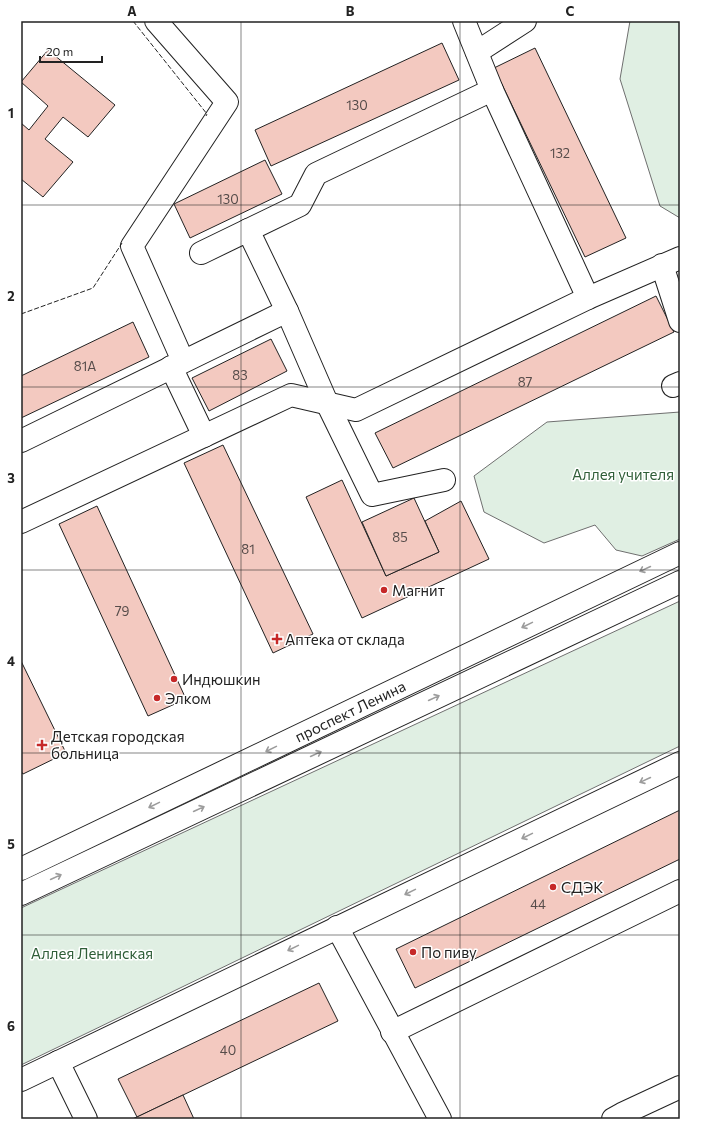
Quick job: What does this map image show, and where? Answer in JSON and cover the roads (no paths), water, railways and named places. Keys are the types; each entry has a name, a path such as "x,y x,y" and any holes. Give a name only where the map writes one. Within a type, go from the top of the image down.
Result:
{"main road":[{"path":"156,21 227,102 132,246 204,436"},
{"path":"464,21 492,90 588,298"},
{"path":"477,52 525,21"},
{"path":"201,252 300,205 316,174 492,90"},
{"path":"248,230 287,311 327,403 372,495 444,480"},
{"path":"21,522 291,395 356,410 588,298 671,262 680,321"},
{"path":"21,440 287,311"},
{"name":"проспект Ленина","path":"21,869 680,553"},
{"name":"проспект Ленина","path":"21,894 680,582"},
{"path":"21,1080 337,927 680,764"},
{"path":"392,1032 680,891"},
{"path":"337,927 440,1119"},
{"path":"58,1062 86,1119"},
{"path":"613,1119 680,1087"}],"place":[{"name":"Магнит","path":"384,590"},
{"name":"Аптека от склада","path":"277,639"},
{"name":"Индюшкин","path":"174,679"},
{"name":"Элком","path":"157,698"},
{"name":"Детская городская больница","path":"42,745"},
{"name":"СДЭК","path":"553,887"},
{"name":"По пиву","path":"413,952"}],"park label":[{"name":"Аллея учителя","path":"623,474"},
{"name":"Аллея Ленинская","path":"92,953"}]}
